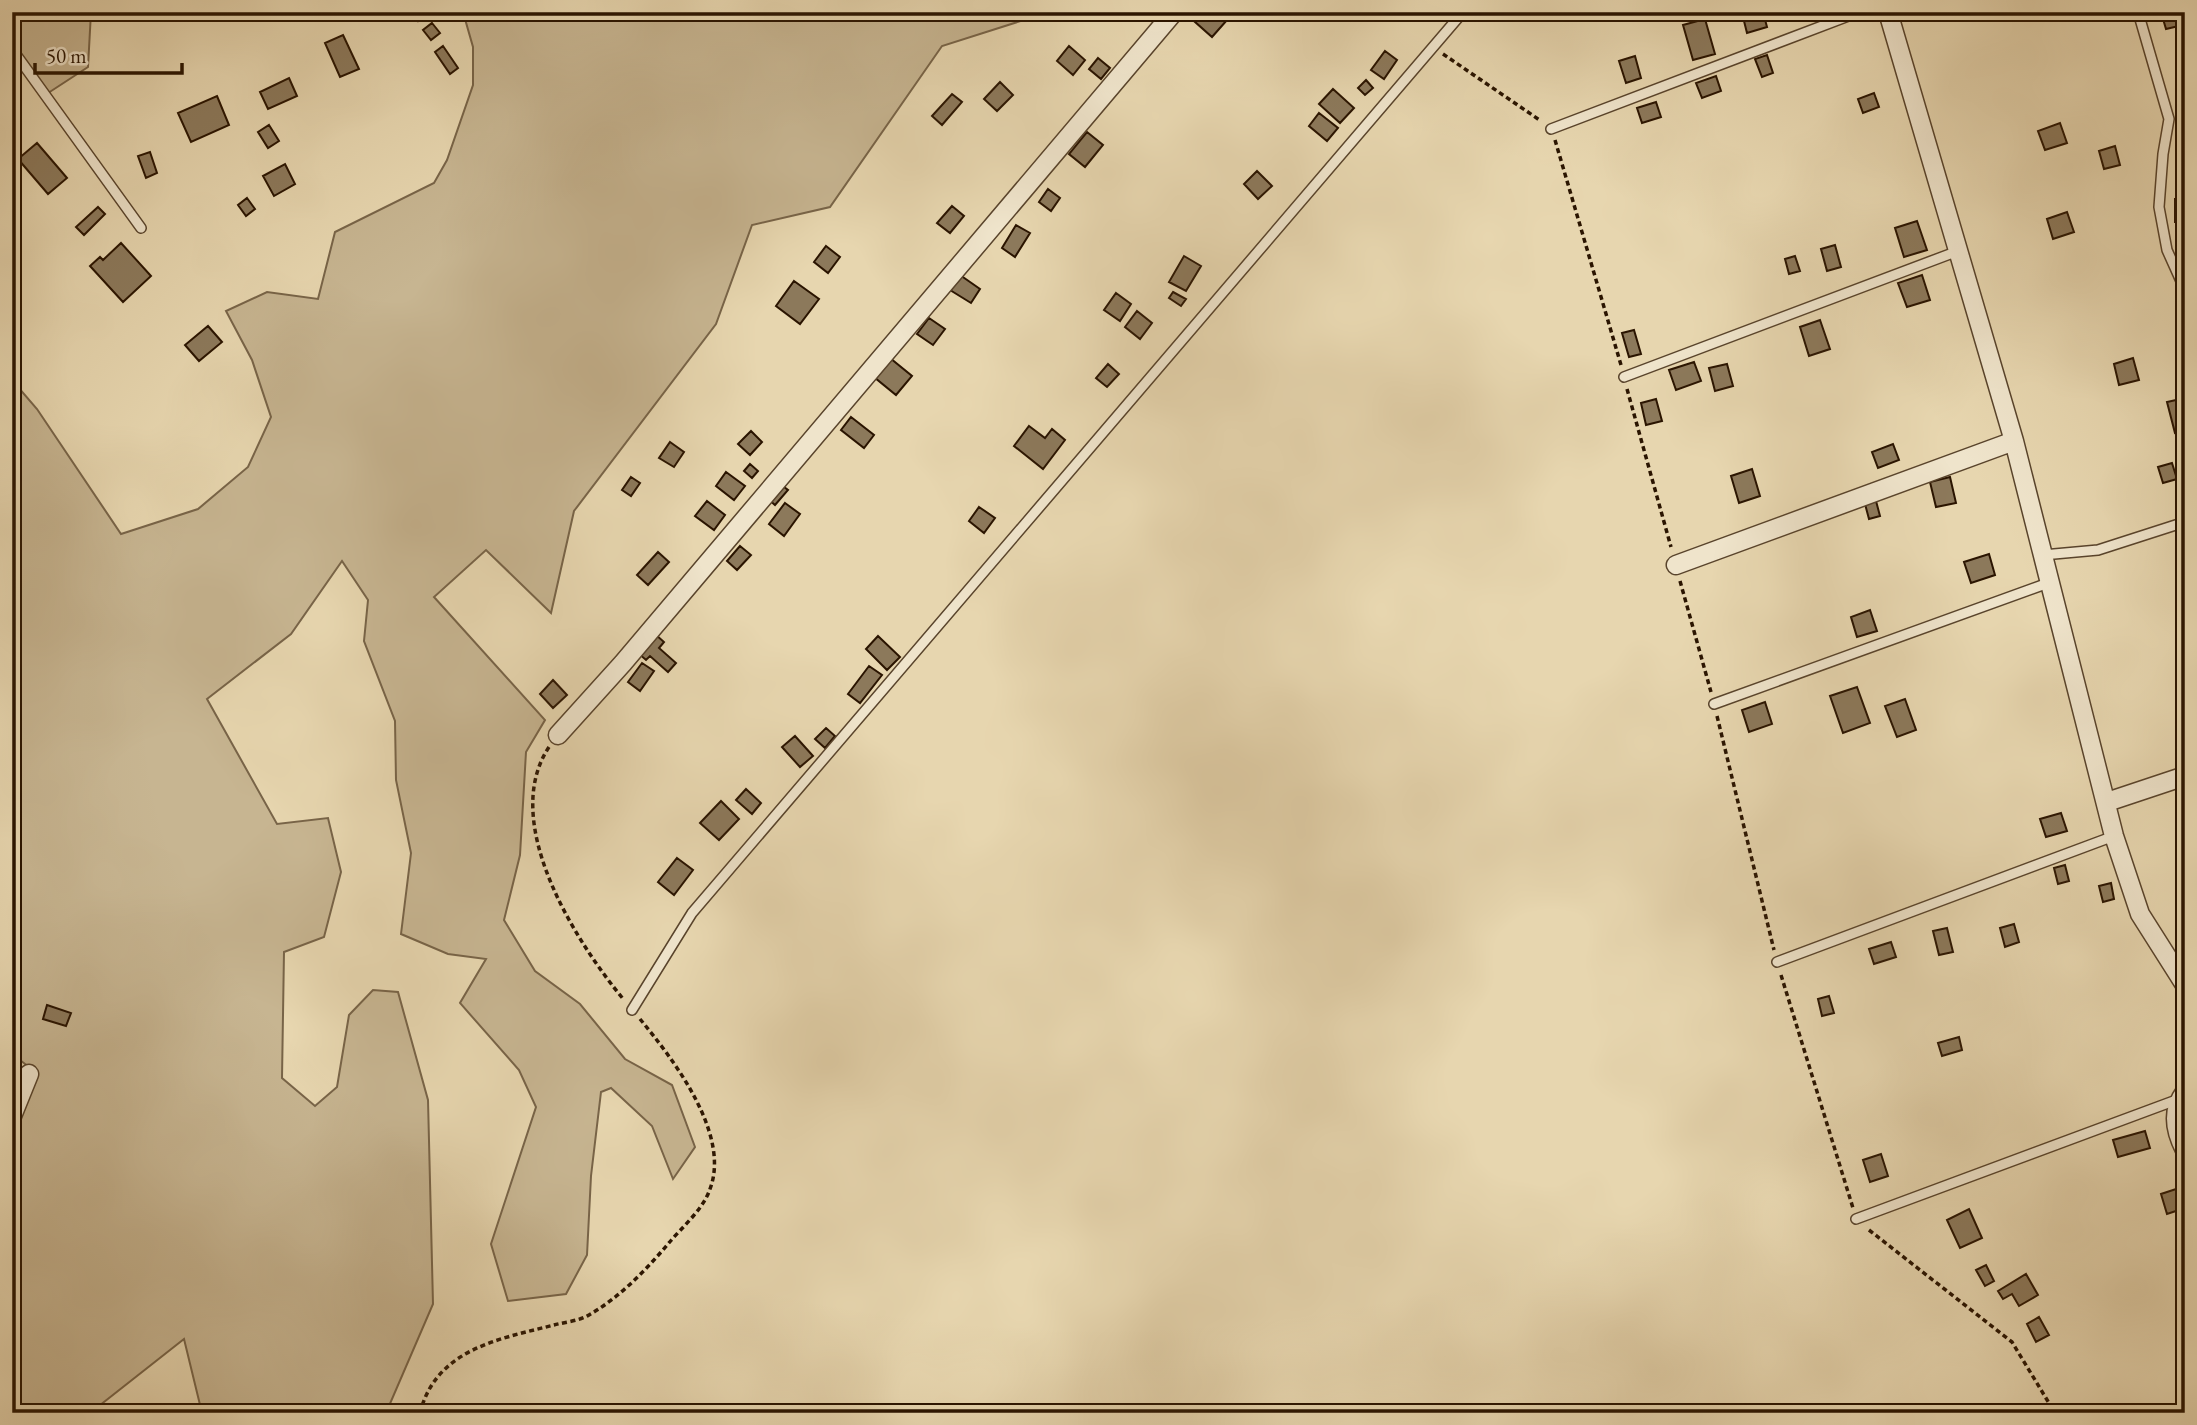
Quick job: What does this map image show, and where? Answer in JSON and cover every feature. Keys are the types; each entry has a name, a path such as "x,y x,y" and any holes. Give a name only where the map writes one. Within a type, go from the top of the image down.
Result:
{"street":[{"path":"558,735 623,663 1174,12"},
{"path":"1888,12 2014,441 2114,836 2140,914 2185,985"},
{"path":"1676,565 2014,441"},
{"path":"2107,802 2185,776"},
{"path":"12,1116 29,1074"},
{"path":"2182,1096 2174,1131 2185,1150"}],"lane":[{"path":"632,1010 692,913 1462,12"},
{"path":"1551,129 1858,12"},
{"path":"2138,12 2169,119 2159,207 2167,250 2185,290"},
{"path":"12,49 141,228"},
{"path":"1624,377 1958,251"},
{"path":"2043,555 2098,550 2185,522"},
{"path":"1714,704 2051,582"},
{"path":"1777,962 2114,836"},
{"path":"1856,1219 2182,1096"}],"path":[{"path":"1433,47 1551,129 1624,377 1714,704 1777,962 1856,1219 2012,1342 2055,1413"},
{"path":"420,1413 428,1391 461,1354 484,1343 587,1316 639,1278 710,1190 714,1159 708,1124 668,1053 601,973 553,884 533,829 536,776 546,751 558,735"}],"shaded area":[{"path":"12,12 91,12 88,67 42,97 12,57"},
{"path":"463,12 1049,12 942,46 830,207 752,225 716,324 574,511 551,613 486,550 434,597 545,720 526,752 520,855 504,920 535,971 580,1004 625,1059 672,1085 695,1147 673,1179 652,1126 611,1088 601,1092 591,1176 587,1255 566,1294 508,1301 491,1244 536,1107 519,1070 460,1003 486,959 448,954 401,934 411,853 396,780 395,721 364,641 368,600 342,561 291,634 207,699 277,824 328,818 341,872 324,937 284,952 282,1078 315,1106 337,1087 349,1015 373,990 398,992 428,1100 433,1304 386,1413 202,1413 184,1339 90,1413 12,1413 12,1113 33,1070 12,1054 12,380 37,409 121,534 198,509 248,467 271,417 252,360 226,311 267,292 318,299 335,232 434,183 447,160 473,85 473,47"}],"building":[{"path":"410,12 428,12 418,21"},
{"path":"1201,12 1218,12 1227,20 1212,37 1194,21"},
{"path":"1543,12 1558,12 1559,14 1544,18"},
{"path":"1763,12 1767,27 1747,33 1743,17"},
{"path":"2161,12 2180,12 2183,25 2166,29"},
{"path":"1705,19 1715,54 1693,60 1683,25"},
{"path":"432,23 440,33 431,40 423,30"},
{"path":"343,35 359,69 340,77 325,43"},
{"path":"443,46 458,68 450,74 435,52"},
{"path":"1069,46 1085,60 1073,75 1057,61"},
{"path":"1385,51 1397,60 1384,79 1371,70"},
{"path":"1767,55 1773,73 1762,77 1755,59"},
{"path":"1635,56 1641,78 1626,83 1619,61"},
{"path":"1098,58 1110,68 1101,79 1089,69"},
{"path":"1716,76 1721,91 1702,98 1696,83"},
{"path":"289,78 297,96 268,109 260,92"},
{"path":"1366,80 1373,88 1365,95 1358,88"},
{"path":"1000,82 1013,95 997,111 984,99"},
{"path":"1333,89 1354,108 1340,123 1319,104"},
{"path":"1874,93 1879,107 1863,113 1858,99"},
{"path":"952,94 962,102 942,125 932,116"},
{"path":"217,96 229,125 191,142 178,113"},
{"path":"1656,102 1661,117 1642,123 1637,108"},
{"path":"1319,113 1338,128 1327,141 1309,126"},
{"path":"2060,123 2067,143 2045,150 2038,131"},
{"path":"269,125 279,141 268,148 258,132"},
{"path":"1087,132 1103,145 1085,167 1069,154"},
{"path":"37,143 67,178 48,194 18,159"},
{"path":"2115,146 2120,165 2104,169 2099,151"},
{"path":"150,152 157,173 146,178 138,156"},
{"path":"285,164 295,184 274,196 263,176"},
{"path":"1257,171 1272,186 1258,199 1244,184"},
{"path":"1048,189 1060,198 1051,211 1039,202"},
{"path":"247,198 255,209 246,216 238,205"},
{"path":"2175,199 2185,199 2185,222 2175,222"},
{"path":"952,206 964,216 950,233 937,223"},
{"path":"98,207 105,214 84,235 76,227"},
{"path":"2067,212 2074,232 2053,239 2047,219"},
{"path":"1917,221 1927,250 1904,257 1895,228"},
{"path":"1016,225 1030,233 1015,257 1002,248"},
{"path":"121,243 151,276 123,302 90,266 100,257 103,260"},
{"path":"1835,245 1841,267 1827,271 1821,249"},
{"path":"826,246 840,257 828,273 814,262"},
{"path":"1184,256 1201,266 1186,291 1169,282"},
{"path":"1795,256 1800,271 1789,274 1785,259"},
{"path":"960,275 980,289 971,303 950,290"},
{"path":"1922,275 1930,300 1907,307 1898,283"},
{"path":"794,281 819,299 800,324 776,306"},
{"path":"1173,292 1186,299 1181,306 1169,298"},
{"path":"1116,293 1131,304 1120,321 1104,310"},
{"path":"1137,311 1152,323 1140,339 1125,327"},
{"path":"929,318 945,329 933,345 917,334"},
{"path":"1820,320 1830,349 1809,356 1800,327"},
{"path":"208,326 222,342 199,361 185,345"},
{"path":"1634,330 1641,354 1629,357 1622,333"},
{"path":"890,358 912,376 896,395 874,377"},
{"path":"2133,358 2139,380 2119,385 2114,364"},
{"path":"1694,362 1701,381 1676,390 1669,370"},
{"path":"1108,364 1119,374 1107,387 1096,378"},
{"path":"1727,364 1733,386 1715,391 1709,368"},
{"path":"2185,398 2185,431 2175,433 2167,402"},
{"path":"1656,399 1662,421 1646,425 1641,403"},
{"path":"851,417 874,435 864,448 841,430"},
{"path":"1029,426 1045,438 1052,429 1065,440 1043,469 1014,446"},
{"path":"751,431 762,442 750,455 738,444"},
{"path":"670,442 684,452 674,467 659,458"},
{"path":"1893,444 1899,460 1878,468 1872,452"},
{"path":"2172,463 2177,479 2163,483 2158,467"},
{"path":"750,464 758,471 752,478 744,471"},
{"path":"1752,469 1760,496 1739,503 1731,476"},
{"path":"726,472 745,486 734,500 716,486"},
{"path":"631,477 640,483 631,496 622,490"},
{"path":"1950,477 1956,503 1936,507 1930,482"},
{"path":"780,484 788,490 775,505 767,498"},
{"path":"707,501 725,515 714,530 695,516"},
{"path":"1876,501 1880,516 1869,519 1865,504"},
{"path":"785,503 800,514 784,536 769,524"},
{"path":"979,507 995,518 984,533 969,521"},
{"path":"740,546 751,555 737,570 727,561"},
{"path":"658,552 669,562 648,585 637,575"},
{"path":"1989,554 1995,575 1971,583 1964,562"},
{"path":"1870,610 1877,631 1857,637 1851,617"},
{"path":"655,634 664,642 659,648 676,663 668,672 650,656 646,660 638,653"},
{"path":"878,636 900,657 887,670 866,649"},
{"path":"2185,658 2185,684 2184,685 2179,659"},
{"path":"642,663 654,671 640,691 628,682"},
{"path":"869,666 882,675 860,703 848,694"},
{"path":"553,680 567,695 553,708 540,694"},
{"path":"1857,687 1870,723 1843,733 1830,696"},
{"path":"1905,699 1916,730 1897,737 1885,706"},
{"path":"1765,702 1772,724 1749,732 1742,710"},
{"path":"826,728 835,736 825,748 815,739"},
{"path":"795,736 813,756 800,767 782,747"},
{"path":"746,789 761,803 752,814 736,800"},
{"path":"721,801 739,819 719,840 700,823"},
{"path":"2061,813 2067,831 2046,837 2040,819"},
{"path":"677,858 693,870 674,895 658,882"},
{"path":"2065,865 2069,881 2058,884 2054,868"},
{"path":"2111,883 2114,899 2103,902 2099,886"},
{"path":"2014,924 2019,942 2005,947 2000,928"},
{"path":"1947,928 1953,952 1939,955 1933,931"},
{"path":"1891,942 1896,957 1874,964 1869,949"},
{"path":"1829,996 1834,1013 1822,1016 1818,999"},
{"path":"47,1005 71,1013 66,1026 43,1019"},
{"path":"1959,1037 1962,1050 1942,1056 1938,1043"},
{"path":"2145,1131 2150,1148 2118,1157 2113,1140"},
{"path":"1881,1154 1888,1176 1870,1182 1863,1160"},
{"path":"2182,1187 2185,1208 2167,1214 2161,1194"},
{"path":"1969,1209 1982,1238 1960,1248 1947,1220"},
{"path":"1986,1265 1994,1281 1985,1286 1976,1270"},
{"path":"2026,1274 2038,1295 2019,1306 2012,1294 2003,1299 1998,1291"},
{"path":"2039,1317 2049,1335 2036,1342 2027,1324"}]}
